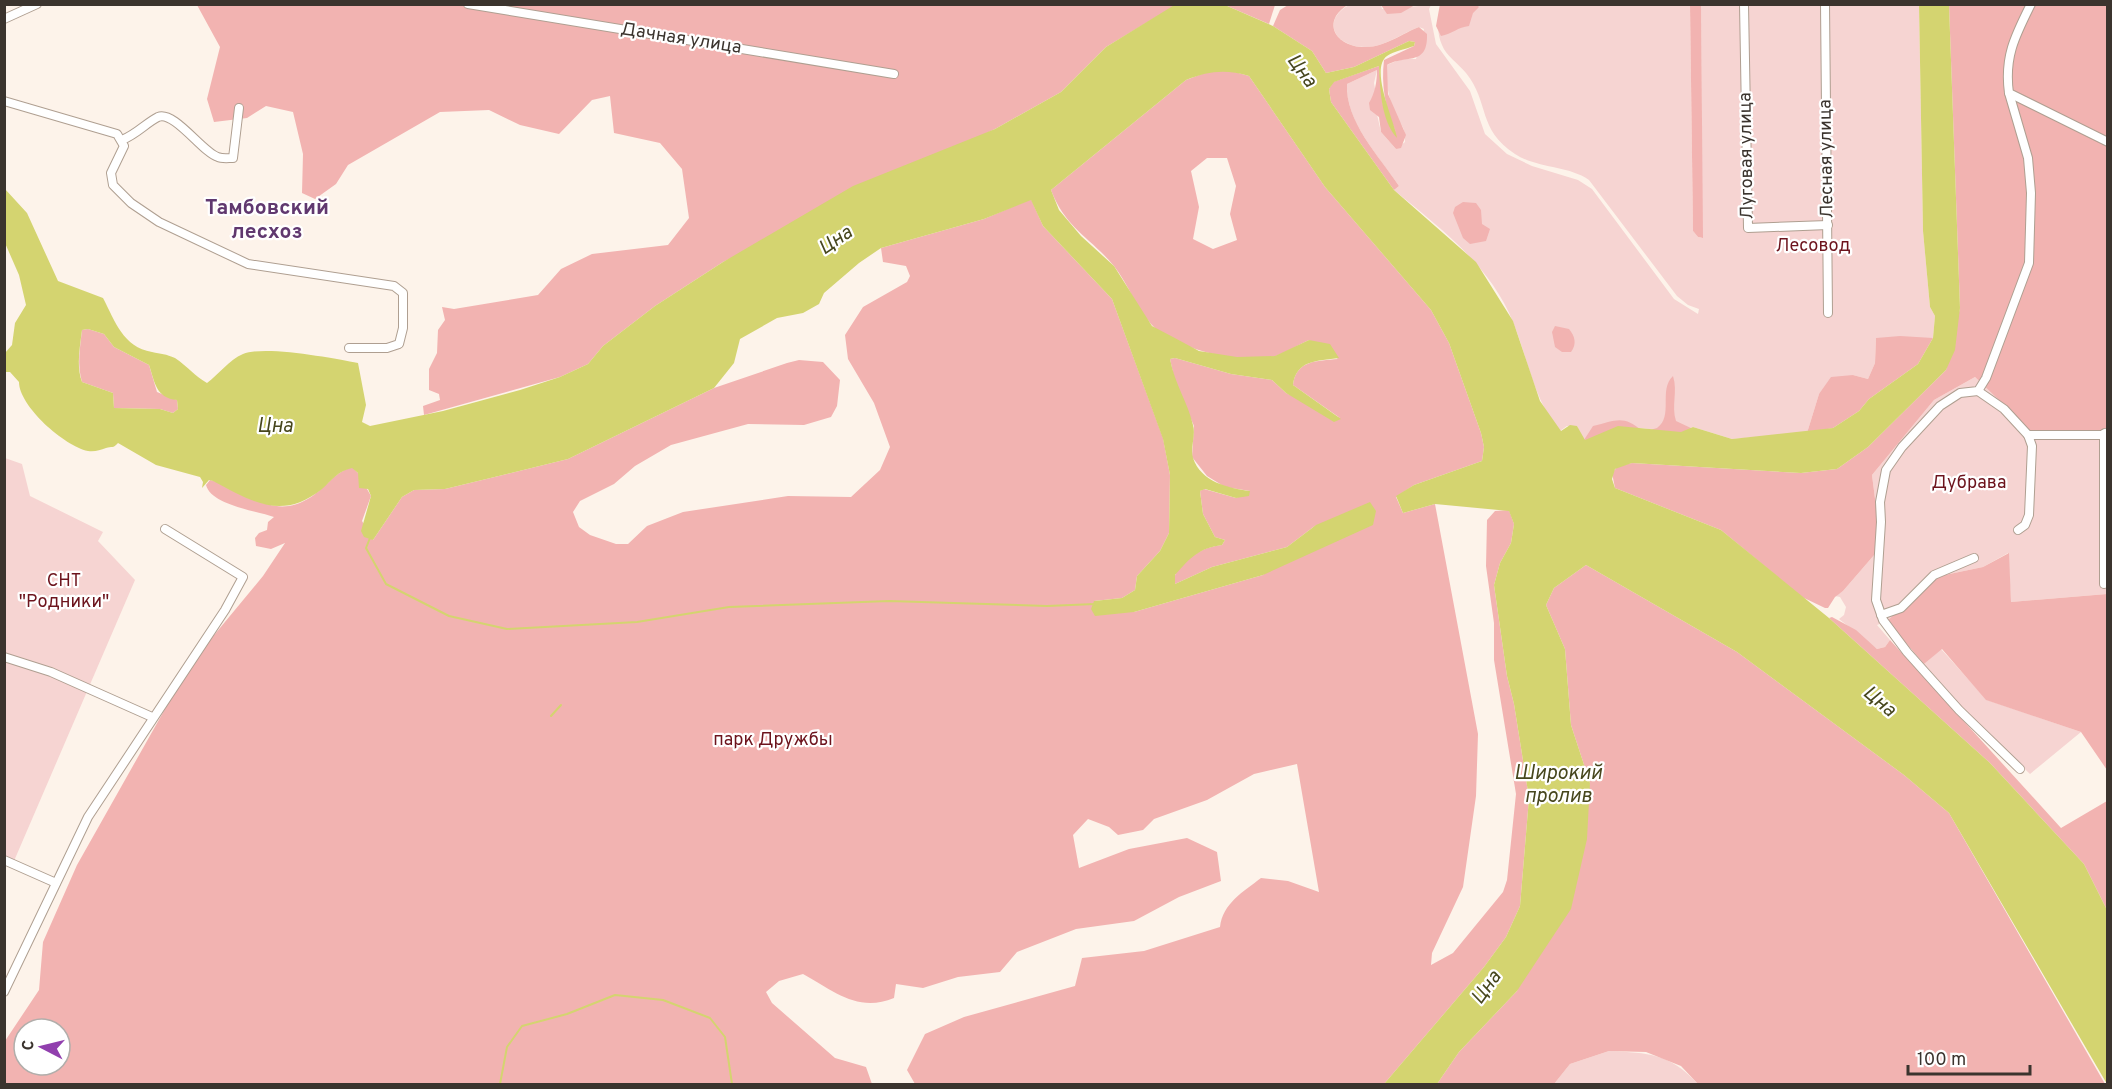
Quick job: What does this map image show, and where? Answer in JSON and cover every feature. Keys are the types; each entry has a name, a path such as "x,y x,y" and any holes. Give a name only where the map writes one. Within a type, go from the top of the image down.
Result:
{"street":[{"path":"4,19 37,4"},
{"name":"Дачная улица","path":"468,4 894,74"},
{"name":"Луговая улица","path":"1744,4 1748,228 1828,225"},
{"name":"Лесная улица","path":"1825,4 1828,313"},
{"path":"1978,392 1986,378 2029,264 2031,193 2028,158 2009,93 2006,70 2013,39 2031,4"},
{"path":"2009,93 2108,142"},
{"path":"4,101 117,134 122,140 122,152 111,173 112,185 130,202 159,222 248,264 394,286 403,293 403,328 399,344 387,348 349,348"},
{"path":"122,140 163,116 175,122 218,157 233,158 239,108"},
{"path":"2018,530 2025,525 2029,515 2032,446 2028,435 2004,409 1978,392 1960,393 1940,406 1902,447 1886,470 1880,502 1881,522 1875,577 1876,600 1881,615 1907,652 1959,710 2020,769"},
{"path":"2028,435 2106,432 2104,584"},
{"path":"4,992 88,817 152,717 225,610 243,577 165,529"},
{"path":"1881,615 1901,608 1934,575 1974,558"},
{"path":"4,657 51,672 152,717"},
{"path":"4,860 56,883"}],"green space":[{"path":"1349,4 1335,18 1334,26 1335,33 1347,43 1356,46 1373,46 1419,27 1427,34 1424,51 1420,55 1387,65 1388,94 1406,135 1401,148 1396,149 1381,132 1379,117 1370,110 1369,103 1377,79 1377,70 1347,84 1351,111 1357,125 1399,186 1394,190 1331,102 1329,89 1333,82 1379,66 1383,105 1396,132 1385,97 1384,60 1414,46 1415,42 1409,41 1354,67 1326,73 1312,51 1273,26 1280,10 1288,5"},
{"path":"1440,4 1477,5 1479,7 1473,13 1469,26 1441,36 1436,26"},
{"path":"197,5 1176,5 1106,47 1061,92 995,129 723,262 655,306 603,346 588,364 560,377 424,415 423,406 440,400 439,394 429,390 429,369 437,353 438,330 445,320 442,307 454,309 538,295 561,269 592,254 668,245 689,218 682,169 660,143 614,133 610,96 592,100 559,134 520,125 489,110 440,112 348,165 336,184 315,199 302,193 303,154 293,112 266,106 247,118 214,122 207,99 220,47"},
{"path":"1225,5 1275,5 1269,24"},
{"name":"Лесовод","path":"1349,5 1381,5 1382,9 1431,5 1429,9 1436,44 1470,91 1485,134 1507,154 1532,166 1578,180 1592,189 1674,299 1698,314 1699,309 1688,305 1677,296 1589,180 1571,172 1524,159 1503,145 1489,125 1473,84 1466,73 1446,53 1442,45 1438,25 1442,5 1690,5 1693,231 1702,238 1701,5 1919,5 1923,231 1930,307 1935,316 1933,338 1876,338 1875,363 1868,379 1853,375 1819,394 1807,433 1732,439 1693,427 1681,432 1618,426 1584,445 1577,426 1567,426 1560,431 1544,407 1513,322 1491,283 1446,233 1394,190 1399,186 1365,138 1351,111 1347,84 1377,70 1374,83 1376,94 1373,97 1381,132 1396,149 1405,142 1404,130 1396,116 1390,97 1387,65 1401,59 1416,59 1424,29 1419,27 1380,45 1356,46 1340,39 1335,33 1335,19"},
{"path":"1381,5 1415,5 1401,13 1387,14"},
{"path":"1690,5 1701,5 1703,238 1698,237 1693,231"},
{"path":"1949,5 2107,5 2107,435 2103,438 2040,440 1975,377 1934,400 1872,475 1878,522 1875,554 1835,597 1828,608 1825,608 1802,597 1721,530 1615,488 1612,473 1618,466 1632,463 1801,473 1837,469 1868,447 1946,370 1960,308"},
{"name":"парк Дружбы","path":"1228,70 1249,76 1325,187 1431,310 1449,343 1481,433 1484,447 1482,461 1414,485 1396,497 1403,513 1435,504 1478,734 1476,796 1463,887 1432,953 1431,965 1453,953 1503,892 1507,880 1516,794 1494,660 1494,623 1486,566 1487,520 1495,511 1509,510 1514,524 1511,543 1500,563 1494,585 1507,676 1514,704 1529,798 1520,906 1506,937 1484,967 1384,1084 915,1084 907,1070 925,1034 964,1017 1075,986 1082,958 1144,951 1220,927 1225,911 1230,905 1241,893 1261,878 1288,881 1319,892 1297,764 1254,774 1207,800 1154,819 1143,830 1118,835 1109,827 1088,819 1073,835 1079,868 1129,849 1187,838 1217,852 1221,881 1179,897 1134,921 1076,929 1017,952 1000,972 958,977 923,988 896,984 894,998 881,1002 869,1003 847,998 803,974 779,981 766,992 772,1003 835,1058 866,1067 872,1084 5,1084 5,1041 12,1030 12,1077 72,1077 72,1017 21,1017 39,990 43,942 77,865 191,663 263,576 285,543 271,549 256,546 255,538 259,533 267,530 268,522 274,517 216,498 206,485 210,480 259,501 284,506 297,504 311,497 340,473 352,467 371,496 362,521 373,540 402,497 414,490 445,489 568,459 714,388 799,360 823,362 840,380 837,406 831,417 804,425 748,424 671,445 635,466 614,484 580,501 573,512 579,527 590,535 616,544 628,544 647,526 683,512 788,496 851,497 880,470 890,447 874,403 848,359 845,335 863,307 907,282 910,276 906,266 883,262 881,248 984,219 1031,199 1043,226 1112,299 1163,438 1170,475 1169,533 1160,551 1137,576 1135,590 1122,598 1094,601 1134,612 1263,575 1316,525 1287,547 1212,567 1175,584 1173,580 1181,566 1193,555 1207,548 1222,545 1225,540 1215,537 1203,514 1200,491 1204,489 1236,498 1250,491 1225,487 1207,476 1192,457 1194,426 1175,382 1170,359 1175,358 1231,374 1272,380 1286,393 1340,418 1293,385 1298,371 1303,366 1338,359 1309,340 1276,356 1246,359 1192,348 1161,333 1151,324 1136,303 1114,266 1071,224 1051,190 1186,80 1207,72","holes":["1207,158 1227,158 1236,186 1230,214 1237,240 1213,249 1193,239 1199,207 1191,171"]},
{"path":"1463,202 1476,203 1481,210 1482,224 1490,229 1486,241 1470,244 1463,238 1453,213 1455,207"},
{"path":"1555,326 1569,329 1571,332 1575,343 1571,352 1562,352 1555,347 1552,332"},
{"path":"88,329 104,334 114,347 149,365 157,392 177,400 178,409 173,413 160,409 114,408 113,393 82,382 79,363 80,343 82,330"},
{"path":"1900,336 1933,338 1918,364 1869,399 1859,411 1833,428 1807,433 1819,394 1831,377 1853,375 1868,379 1875,363 1876,338"},
{"path":"1673,376 1676,421 1693,429 1692,434 1584,440 1593,426 1619,420 1636,426 1643,432 1657,428 1665,417 1667,388"},
{"name":"Дубрава","path":"1975,377 2040,440 2107,435 2107,594 2011,602 2008,553 1983,567 1935,577 1887,621 1877,625 1890,640 1885,647 1877,649 1839,619 1844,615 1846,607 1840,597 1835,596 1843,591 1875,554 1878,522 1872,475 1934,400"},
{"name":"СНТ \"Родники\"","path":"5,458 22,464 30,496 103,532 98,541 135,580 14,861 5,858"},
{"path":"2009,553 2011,602 2107,594 2107,770 2081,732 1986,700 1942,649 1924,664 1887,621 1935,577 1983,567"},
{"path":"1586,565 1737,652 1904,775 1949,813 2105,1084 1698,1084 1681,1066 1646,1052 1609,1051 1570,1064 1554,1084 1437,1084 1459,1052 1517,991 1590,783 1571,725 1565,649 1546,605 1554,588"},
{"path":"1832,617 1856,630 1877,649 1885,647 1890,640 2061,828 2107,801 2107,910 2084,864 1990,763 1829,618"},
{"path":"1941,649 1987,700 2081,732 2030,774 1970,716 1924,664"},
{"path":"1609,1051 1647,1054 1668,1060 1698,1084 1554,1084 1570,1064"}],"water":[{"name":"Цна","path":"1176,4 1225,5 1273,26 1312,51 1326,73 1354,67 1409,41 1415,42 1414,46 1387,56 1382,63 1384,96 1397,138 1385,113 1379,66 1334,82 1329,89 1331,102 1394,190 1476,262 1513,321 1540,401 1561,431 1570,425 1577,426 1585,440 1618,426 1681,432 1693,427 1732,439 1833,428 1859,411 1869,399 1918,364 1933,338 1935,316 1930,307 1923,231 1919,5 1949,5 1960,308 1955,350 1946,370 1868,447 1837,469 1801,473 1632,463 1615,469 1612,479 1615,488 1721,530 1829,618 1990,763 2084,864 2107,910 2107,1084 1949,813 1904,775 1737,652 1586,565 1554,588 1546,605 1565,649 1571,725 1590,783 1587,839 1571,909 1517,991 1459,1052 1437,1084 1384,1084 1484,967 1506,937 1520,906 1529,798 1514,704 1507,676 1494,585 1500,563 1511,543 1514,524 1509,511 1435,504 1403,513 1396,496 1414,485 1482,461 1484,447 1481,433 1449,343 1431,310 1325,187 1249,76 1232,72 1217,72 1186,80 1051,190 1059,210 1081,236 1114,266 1152,326 1199,351 1237,357 1275,356 1309,340 1330,344 1339,358 1316,361 1303,366 1298,371 1293,385 1341,419 1334,422 1286,393 1272,380 1231,374 1175,358 1170,359 1193,425 1192,454 1197,466 1202,473 1216,482 1250,491 1249,496 1236,498 1205,489 1200,491 1203,514 1215,537 1225,540 1222,545 1201,551 1190,559 1175,575 1175,584 1212,567 1287,547 1316,525 1370,502 1376,511 1373,525 1263,575 1134,612 1095,616 1091,609 1094,601 1122,598 1135,590 1137,576 1160,551 1169,533 1170,475 1163,439 1112,299 1043,226 1031,200 984,219 881,248 859,263 824,293 819,304 803,313 777,318 740,339 734,363 714,388 568,459 445,489 414,490 402,497 373,540 364,537 361,531 371,496 368,489 359,488 358,473 352,468 339,474 307,499 280,506 268,505 241,496 209,480 202,488 203,482 200,477 156,465 118,443 114,447 97,451 78,448 44,424 26,402 19,382 10,372 5,372 5,353 12,345 15,323 26,305 19,275 5,243 5,189 27,213 58,281 103,298 121,332 134,345 175,358 207,383 233,360 243,354 253,352 299,353 358,363 366,405 362,422 370,426 443,411 520,390 560,377 588,364 603,346 655,306 723,262 853,186 995,129 1061,92 1106,47","holes":["88,329 104,334 114,347 149,365 160,393 177,400 178,409 173,413 160,409 114,408 113,393 82,382 79,363 82,330"]}],"waterway":[{"path":"370,538 366,548 386,584 449,616 507,629 637,622 729,607 889,601 1047,606 1095,604"},
{"path":"551,716 561,705"},
{"path":"500,1084 507,1047 522,1026 567,1014 615,995 663,1000 710,1018 725,1037 732,1084"}],"district":[{"name":"Тамбовский лесхоз","path":"267,220"}],"water label":[{"name":"Широкий пролив","path":"1558,786"}]}
